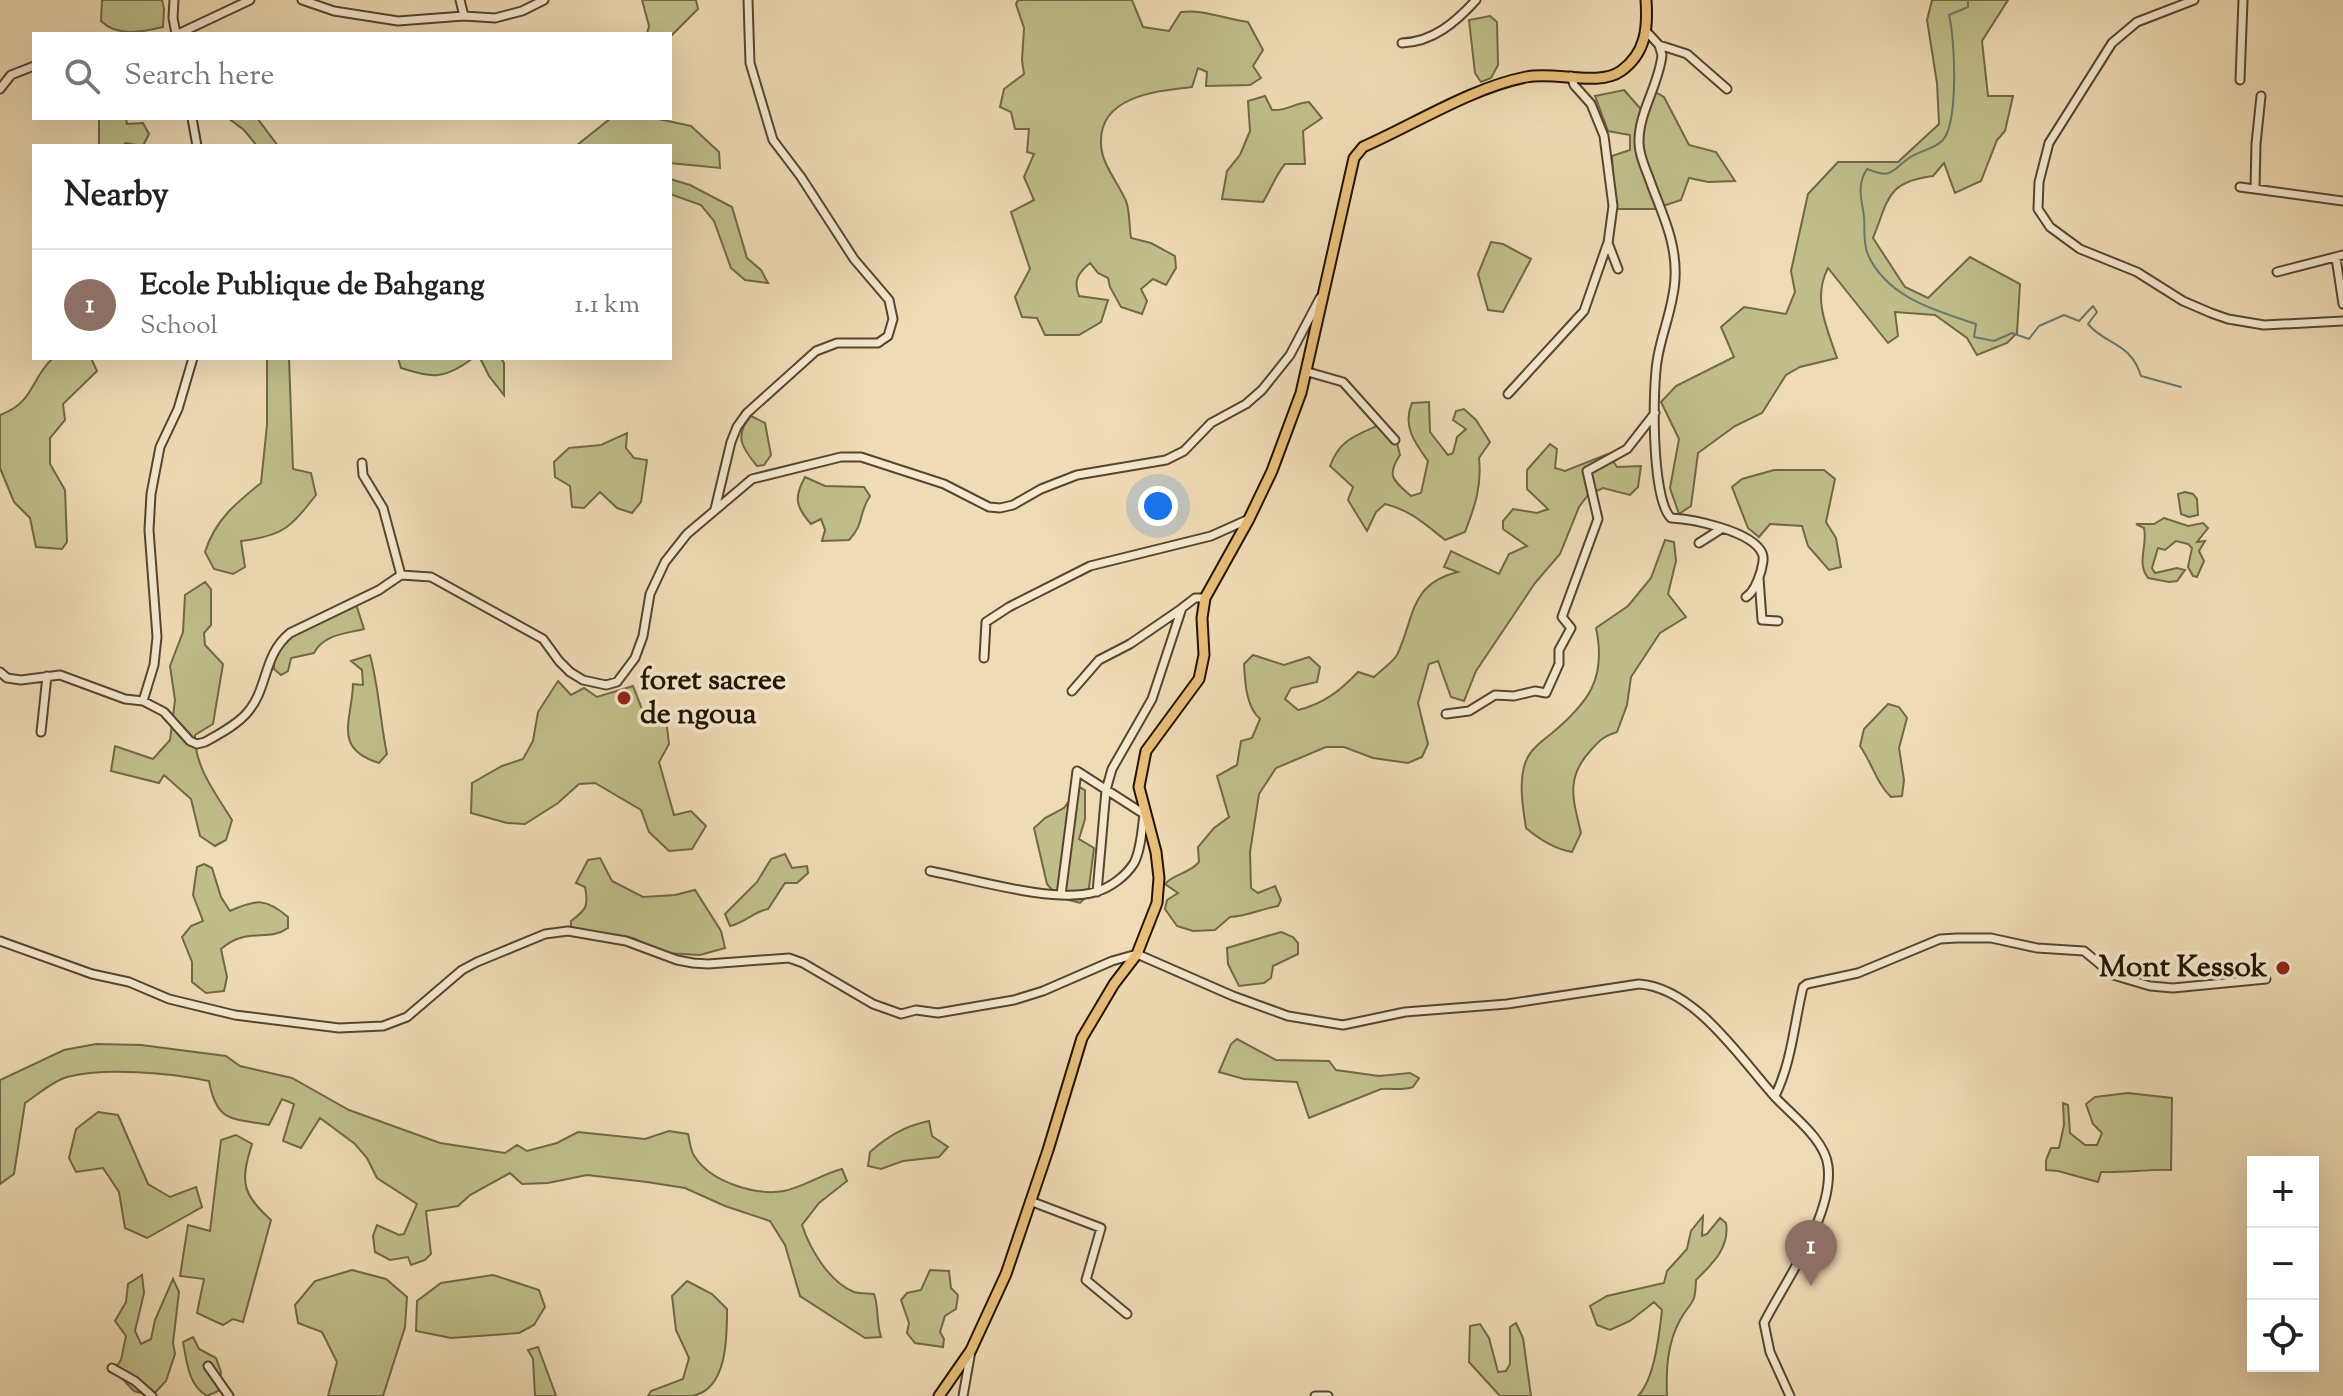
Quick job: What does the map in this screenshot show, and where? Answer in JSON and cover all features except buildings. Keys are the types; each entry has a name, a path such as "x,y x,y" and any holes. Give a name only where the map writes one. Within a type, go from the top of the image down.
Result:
{"main road":[{"path":"939,1396 971,1350 1001,1284 1082,1038 1114,984 1137,954 1157,903 1159,878 1156,852 1139,787 1146,751 1193,689 1203,666 1202,618 1205,598 1249,519 1283,443 1308,372 1354,158 1359,150 1505,83 1532,76 1602,80 1611,77 1633,60 1647,32 1646,0"}],"street":[{"path":"174,0 176,32"},
{"path":"181,32 250,0"},
{"path":"302,0 334,11 398,21 464,16 495,18 522,11 544,0"},
{"path":"460,0 464,16"},
{"path":"715,509 731,442 747,413 816,351 837,343 878,343 888,336 893,319 889,300 854,259 773,140 750,63 748,0"},
{"path":"1402,43 1423,40 1446,28 1476,0"},
{"path":"2194,0 2137,22 2112,43 2049,143 2039,182 2038,209 2050,227 2080,249 2137,272 2183,301 2211,313 2264,325 2343,321"},
{"path":"2240,80 2243,0"},
{"path":"1647,32 1659,45 1662,55 1639,140 1642,160 1672,240 1675,278 1671,310 1658,353 1656,461 1662,505 1671,518 1742,534 1762,552 1759,576 1752,592 1746,597"},
{"path":"1659,45 1687,54 1727,89"},
{"path":"0,89 11,75 32,67"},
{"path":"1508,394 1584,311 1608,243 1613,206 1604,136 1591,104 1574,85 1571,76"},
{"path":"2255,188 2261,96"},
{"path":"192,120 197,144"},
{"path":"2240,187 2343,201"},
{"path":"1608,243 1618,269"},
{"path":"2277,272 2340,256 2343,304"},
{"path":"0,672 7,678 21,680 60,675 125,699 143,701 164,712 190,741 197,744 205,742 247,713 256,699 271,654 279,643 320,617 379,590 401,575 431,577 543,639 570,672 591,684 617,682 635,658 643,636 650,594 665,562 687,534 761,475 841,457 871,459 944,484 989,507 1000,508 1077,475 1166,460 1184,451 1211,423 1246,404 1280,370 1325,289"},
{"path":"143,701 154,665 157,637 149,530 151,494 160,447 178,409 192,360"},
{"path":"1308,372 1343,382 1395,440"},
{"path":"1446,714 1469,711 1495,695 1514,696 1535,691 1546,693 1559,664 1559,650 1571,628 1562,617 1598,519 1587,471 1627,449 1655,413"},
{"path":"362,463 363,475 383,508 401,575"},
{"path":"984,658 986,622 1009,607 1090,566 1211,536 1249,519"},
{"path":"1699,543 1721,529"},
{"path":"1759,576 1762,620 1778,621"},
{"path":"1072,691 1099,660 1130,644 1195,598 1205,598"},
{"path":"1097,892 1106,790 1112,769 1152,699 1182,608"},
{"path":"41,732 47,676"},
{"path":"930,871 1061,895 1073,896 1097,892 1122,877 1136,860 1144,814 1077,771 1061,895"},
{"path":"0,941 59,964 129,982 200,1008 339,1028 383,1026 398,1021 407,1017 462,970 477,962 545,934 568,931 626,941 693,963 789,958 873,1004 901,1014 916,1010 938,1013 1014,1000 1137,954 1288,1016 1343,1025 1405,1012 1507,1004 1639,984 1655,985 1692,1009 1730,1042 1824,1152 1828,1178 1820,1216 1800,1262 1764,1323 1770,1352 1790,1396"},
{"path":"1775,1096 1784,1078 1794,1042 1803,987 1858,973 1940,939 1991,938 2037,948 2084,951 2113,975 2150,986 2173,988 2266,979"},
{"path":"1030,1201 1101,1228 1086,1280 1127,1314"},
{"path":"963,1396 971,1350"},
{"path":"208,1366 229,1396"},
{"path":"112,1368 135,1381 152,1396"},
{"path":"1315,1396 1328,1396"}],"shaded area":[{"path":"102,0 162,0 163,27 138,32 107,26 101,21"},
{"path":"642,0 696,0 698,9 672,35 672,32 648,32 649,26"},
{"path":"1018,0 1132,0 1143,27 1169,31 1181,12 1214,15 1248,22 1263,50 1253,66 1261,78 1250,85 1206,86 1207,72 1198,68 1192,87 1147,94 1120,106 1109,115 1103,127 1102,151 1126,201 1131,238 1151,243 1175,256 1176,268 1166,285 1153,279 1141,289 1147,301 1142,314 1121,307 1108,278 1098,273 1090,263 1078,278 1076,286 1079,296 1108,300 1101,322 1079,335 1045,335 1037,318 1022,317 1015,297 1030,269 1011,212 1034,200 1024,177 1034,154 1027,152 1029,129 1015,129 1011,112 1000,107 1004,89 1024,74 1024,28 1016,4"},
{"path":"1932,0 2008,0 1982,41 1988,96 2013,96 2005,131 1997,140 1981,181 1955,193 1944,163 1933,176 1906,183 1891,195 1873,238 1905,287 1928,298 1970,257 2020,284 2017,333 2007,343 1977,355 1967,338 1935,315 1895,312 1898,336 1888,343 1828,268 1823,279 1821,302 1837,358 1800,367 1786,375 1762,413 1735,426 1698,453 1691,506 1679,514 1670,488 1679,439 1661,402 1676,386 1734,357 1721,327 1744,307 1786,314 1795,292 1791,271 1808,194 1838,162 1898,162 1939,124 1937,83 1927,20"},
{"path":"1490,16 1497,22 1498,65 1491,78 1481,82 1475,73 1469,20"},
{"path":"1624,90 1647,116 1655,92 1664,97 1689,145 1716,152 1735,181 1708,182 1689,178 1681,200 1654,209 1615,209 1612,156 1630,150 1630,135 1608,131 1595,96"},
{"path":"1265,96 1272,110 1309,102 1322,118 1303,131 1305,164 1285,164 1263,202 1222,199 1227,171 1240,155 1250,131 1248,101"},
{"path":"99,120 143,123 149,134 144,144 99,144"},
{"path":"231,120 258,120 276,144 255,144"},
{"path":"608,120 663,120 691,126 719,152 720,168 672,163 672,144 578,144"},
{"path":"672,180 690,185 732,207 747,258 761,270 768,283 745,280 731,268 714,221 701,205 672,195"},
{"path":"1491,242 1503,244 1531,259 1503,312 1488,310 1478,274"},
{"path":"51,360 92,360 97,371 63,404 65,420 50,438 50,464 65,490 67,542 62,549 36,547 30,518 14,502 0,468 0,415 20,404"},
{"path":"267,360 289,360 293,469 311,473 316,495 292,523 276,533 241,541 245,567 233,574 214,569 205,552 214,531 235,505 261,483 267,425"},
{"path":"399,360 470,360 438,375 401,368"},
{"path":"481,360 502,360 504,395"},
{"path":"1429,402 1430,432 1448,455 1453,453 1457,437 1466,429 1453,420 1456,411 1464,409 1476,420 1490,442 1479,458 1477,496 1465,532 1445,540 1410,514 1385,504 1376,512 1367,531 1348,500 1353,487 1330,466 1348,440 1377,426 1397,443 1400,455 1393,468 1396,482 1411,496 1421,493 1428,461 1415,441 1408,419 1412,403"},
{"path":"751,416 765,423 771,455 764,465 757,466 742,442 742,430"},
{"path":"627,433 626,448 634,458 647,460 641,502 632,513 617,508 600,492 584,508 572,507 570,486 555,477 554,462 569,448 601,445"},
{"path":"1550,444 1557,449 1555,468 1565,471 1608,454 1617,467 1641,466 1638,487 1630,495 1603,488 1588,495 1579,507 1560,554 1535,583 1476,671 1464,701 1451,697 1438,661 1429,664 1418,703 1428,744 1422,757 1408,763 1373,758 1344,747 1326,747 1276,768 1259,794 1250,852 1251,888 1258,893 1275,886 1281,900 1278,906 1230,917 1215,930 1193,931 1177,926 1165,909 1167,900 1178,893 1165,884 1199,862 1198,847 1214,828 1229,817 1217,776 1237,765 1241,741 1252,738 1260,719 1249,701 1244,664 1253,655 1284,665 1309,657 1320,667 1317,682 1291,688 1285,699 1298,710 1331,696 1358,672 1374,677 1397,655 1422,594 1442,577 1458,572 1444,567 1451,551 1499,574 1509,554 1527,546 1503,529 1503,521 1513,509 1537,513 1548,509 1527,489 1527,470"},
{"path":"1774,470 1824,470 1835,479 1826,522 1836,538 1841,567 1829,570 1808,546 1802,526 1770,524 1759,537 1748,528 1732,487 1742,479"},
{"path":"805,477 825,486 864,487 870,496 849,540 822,541 825,530 821,519 811,524 799,506 799,490"},
{"path":"2185,492 2197,499 2198,515 2189,517 2181,514 2178,494"},
{"path":"2164,518 2188,526 2203,523 2208,528 2197,542 2205,541 2199,551 2204,561 2197,577 2188,567 2192,548 2176,541 2165,550 2158,548 2152,568 2155,573 2177,568 2185,570 2177,581 2148,578 2143,566 2144,528 2136,524 2154,524"},
{"path":"1665,540 1674,542 1676,561 1668,594 1686,617 1660,633 1631,677 1627,705 1617,732 1597,744 1577,770 1573,789 1581,833 1572,852 1560,849 1526,828 1522,786 1526,761 1537,746 1575,712 1592,688 1599,662 1596,628 1628,606 1651,578"},
{"path":"205,582 211,589 211,625 204,633 205,645 223,664 213,724 195,735 196,746 207,779 232,820 226,840 215,846 200,836 191,799 164,775 159,783 111,771 115,746 153,759 170,740 175,700 170,666 183,632 185,595"},
{"path":"356,604 364,629 323,642 314,653 291,658 288,671 281,675 274,669 276,652 291,635"},
{"path":"370,655 387,754 379,763 355,750 348,732 353,684 363,685 362,670 351,661"},
{"path":"558,681 571,695 584,688 597,697 633,686 642,709 667,727 669,744 659,762 674,815 691,811 706,826 692,849 669,851 649,832 641,810 595,783 579,784 558,803 525,824 507,823 471,813 472,783 502,766 523,759 533,741 538,712"},
{"path":"1888,704 1899,707 1907,718 1899,748 1904,780 1902,796 1891,797 1886,792 1860,746 1864,729"},
{"path":"1079,787 1085,790 1085,819 1079,839 1094,848 1088,895 1080,903 1058,897 1047,884 1034,828 1064,808"},
{"path":"785,854 792,868 807,866 808,873 797,883 785,883 768,909 730,926 725,914 757,882 771,859"},
{"path":"600,858 612,881 643,897 695,890 721,931 725,948 700,955 664,953 633,938 571,931 571,921 583,910 587,899 585,887 576,883 588,860"},
{"path":"204,864 212,868 221,897 230,911 260,902 273,906 288,917 288,928 280,932 240,938 221,949 227,977 224,991 206,993 192,982 192,962 182,937 191,926 203,921 193,895 197,867"},
{"path":"1281,932 1298,943 1298,954 1273,966 1271,978 1264,983 1239,986 1228,964 1227,948"},
{"path":"1237,1039 1276,1060 1329,1061 1336,1070 1379,1076 1410,1073 1419,1078 1413,1087 1381,1089 1309,1118 1297,1082 1244,1079 1219,1072 1231,1044"},
{"path":"96,1044 141,1045 226,1056 240,1066 292,1078 349,1110 440,1143 505,1153 517,1145 527,1151 557,1143 578,1132 645,1139 669,1131 688,1134 693,1155 712,1174 748,1189 773,1192 791,1189 842,1169 847,1181 819,1203 802,1225 815,1254 836,1281 854,1292 874,1294 881,1337 865,1338 800,1296 785,1245 770,1221 685,1188 647,1182 587,1175 548,1183 522,1184 510,1173 470,1195 458,1206 426,1211 431,1254 425,1260 411,1265 408,1257 390,1260 375,1252 373,1236 377,1225 399,1235 404,1234 417,1204 377,1178 367,1158 355,1144 320,1118 301,1148 283,1141 294,1104 282,1099 269,1125 235,1119 221,1112 216,1105 209,1081 193,1078 100,1072 67,1077 56,1082 25,1103 14,1174 0,1184 0,1080 64,1050"},
{"path":"2128,1093 2172,1098 2171,1170 2101,1172 2098,1182 2046,1170 2051,1148 2059,1148 2064,1125 2063,1103 2068,1105 2070,1133 2085,1145 2097,1145 2102,1133 2093,1124 2086,1104 2095,1097"},
{"path":"98,1112 118,1115 148,1184 170,1197 196,1187 202,1207 147,1238 125,1228 119,1192 103,1168 76,1172 69,1158 76,1129"},
{"path":"929,1121 932,1136 948,1147 939,1157 903,1161 881,1169 868,1166 870,1152 883,1141"},
{"path":"236,1135 252,1144 246,1168 246,1186 254,1202 271,1220 243,1322 233,1319 223,1325 197,1313 204,1279 180,1276 188,1225 210,1231 221,1140"},
{"path":"1703,1216 1702,1236 1720,1218 1726,1223 1725,1240 1718,1255 1696,1280 1694,1299 1672,1338 1667,1396 1638,1396 1652,1367 1662,1310 1654,1302 1630,1321 1610,1330 1597,1325 1590,1306 1607,1296 1664,1283 1667,1271 1687,1249 1691,1231"},
{"path":"352,1270 386,1279 407,1297 405,1327 383,1396 328,1396 337,1362 322,1332 298,1323 295,1305 315,1281"},
{"path":"930,1270 949,1271 951,1288 958,1295 956,1309 945,1316 940,1332 944,1339 943,1347 915,1343 907,1333 909,1323 901,1300 907,1293 921,1290"},
{"path":"142,1275 144,1293 135,1331 141,1344 151,1339 155,1320 173,1279 179,1292 173,1343 175,1354 166,1381 152,1396 134,1391 114,1370 121,1360 126,1336 115,1321 126,1302 128,1284"},
{"path":"493,1275 539,1290 545,1307 534,1325 519,1333 451,1338 416,1331 417,1301 441,1283"},
{"path":"687,1281 712,1294 727,1309 725,1346 719,1373 704,1392 692,1396 648,1396 651,1391 683,1379 689,1358 676,1330 672,1296"},
{"path":"1516,1323 1523,1338 1531,1396 1500,1396 1469,1362 1470,1326 1480,1324 1489,1338 1498,1372 1506,1371 1510,1364 1510,1327"},
{"path":"193,1337 199,1349 216,1358 221,1372 218,1391 207,1396 196,1386 187,1365 183,1342"},
{"path":"538,1347 556,1396 535,1396 533,1359 528,1350"}],"waterway":[{"path":"1968,0 1968,7 1949,15 1954,61 1953,100 1951,118 1942,141 1886,174 1867,169 1864,175 1861,193 1868,255 1877,270 1900,292 1929,307 1976,324 1974,337 1994,341 2012,333 2029,339 2039,326 2064,315 2079,321 2093,306 2097,312 2088,324 2131,356 2141,376 2181,387"}],"place":[{"name":"foret sacree de ngoua","path":"624,698"},
{"name":"Mont Kessok","path":"2283,968"},
{"name":"Ecole Publique de Bahgang","path":"1811,1286"}]}
